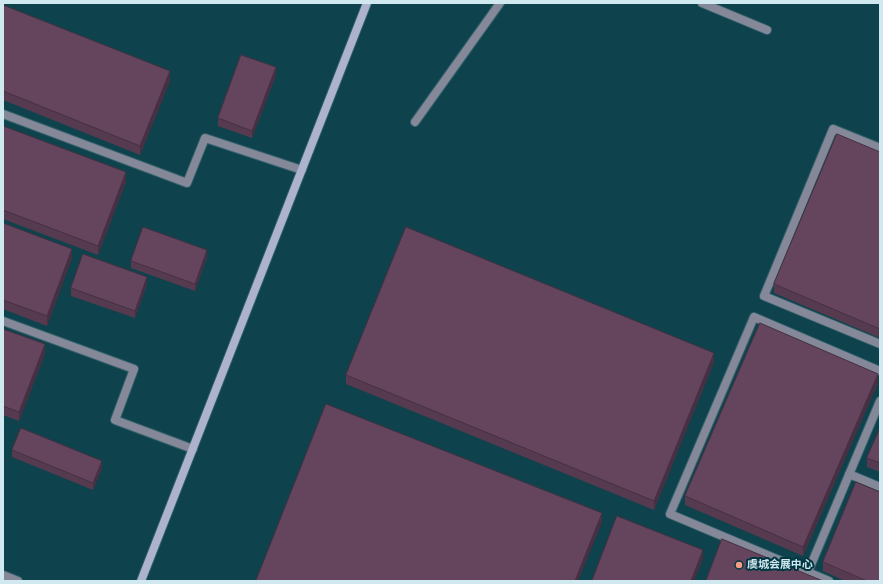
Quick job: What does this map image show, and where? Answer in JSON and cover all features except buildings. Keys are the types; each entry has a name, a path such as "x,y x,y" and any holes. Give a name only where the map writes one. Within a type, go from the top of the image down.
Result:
{"main road":[{"path":"141,581 367,3"}],"street":[{"path":"415,122 500,3"},
{"path":"702,3 767,30"},
{"path":"3,114 188,184 205,138 302,170"},
{"path":"880,148 833,129 764,296 880,344"},
{"path":"829,581 670,514 754,317 880,371"},
{"path":"3,322 134,369 115,420 193,449"},
{"path":"808,572 880,401"},
{"path":"849,474 880,487"},
{"path":"3,575 18,581"}],"place":[{"name":"虞城会展中心","path":"739,565"}]}
